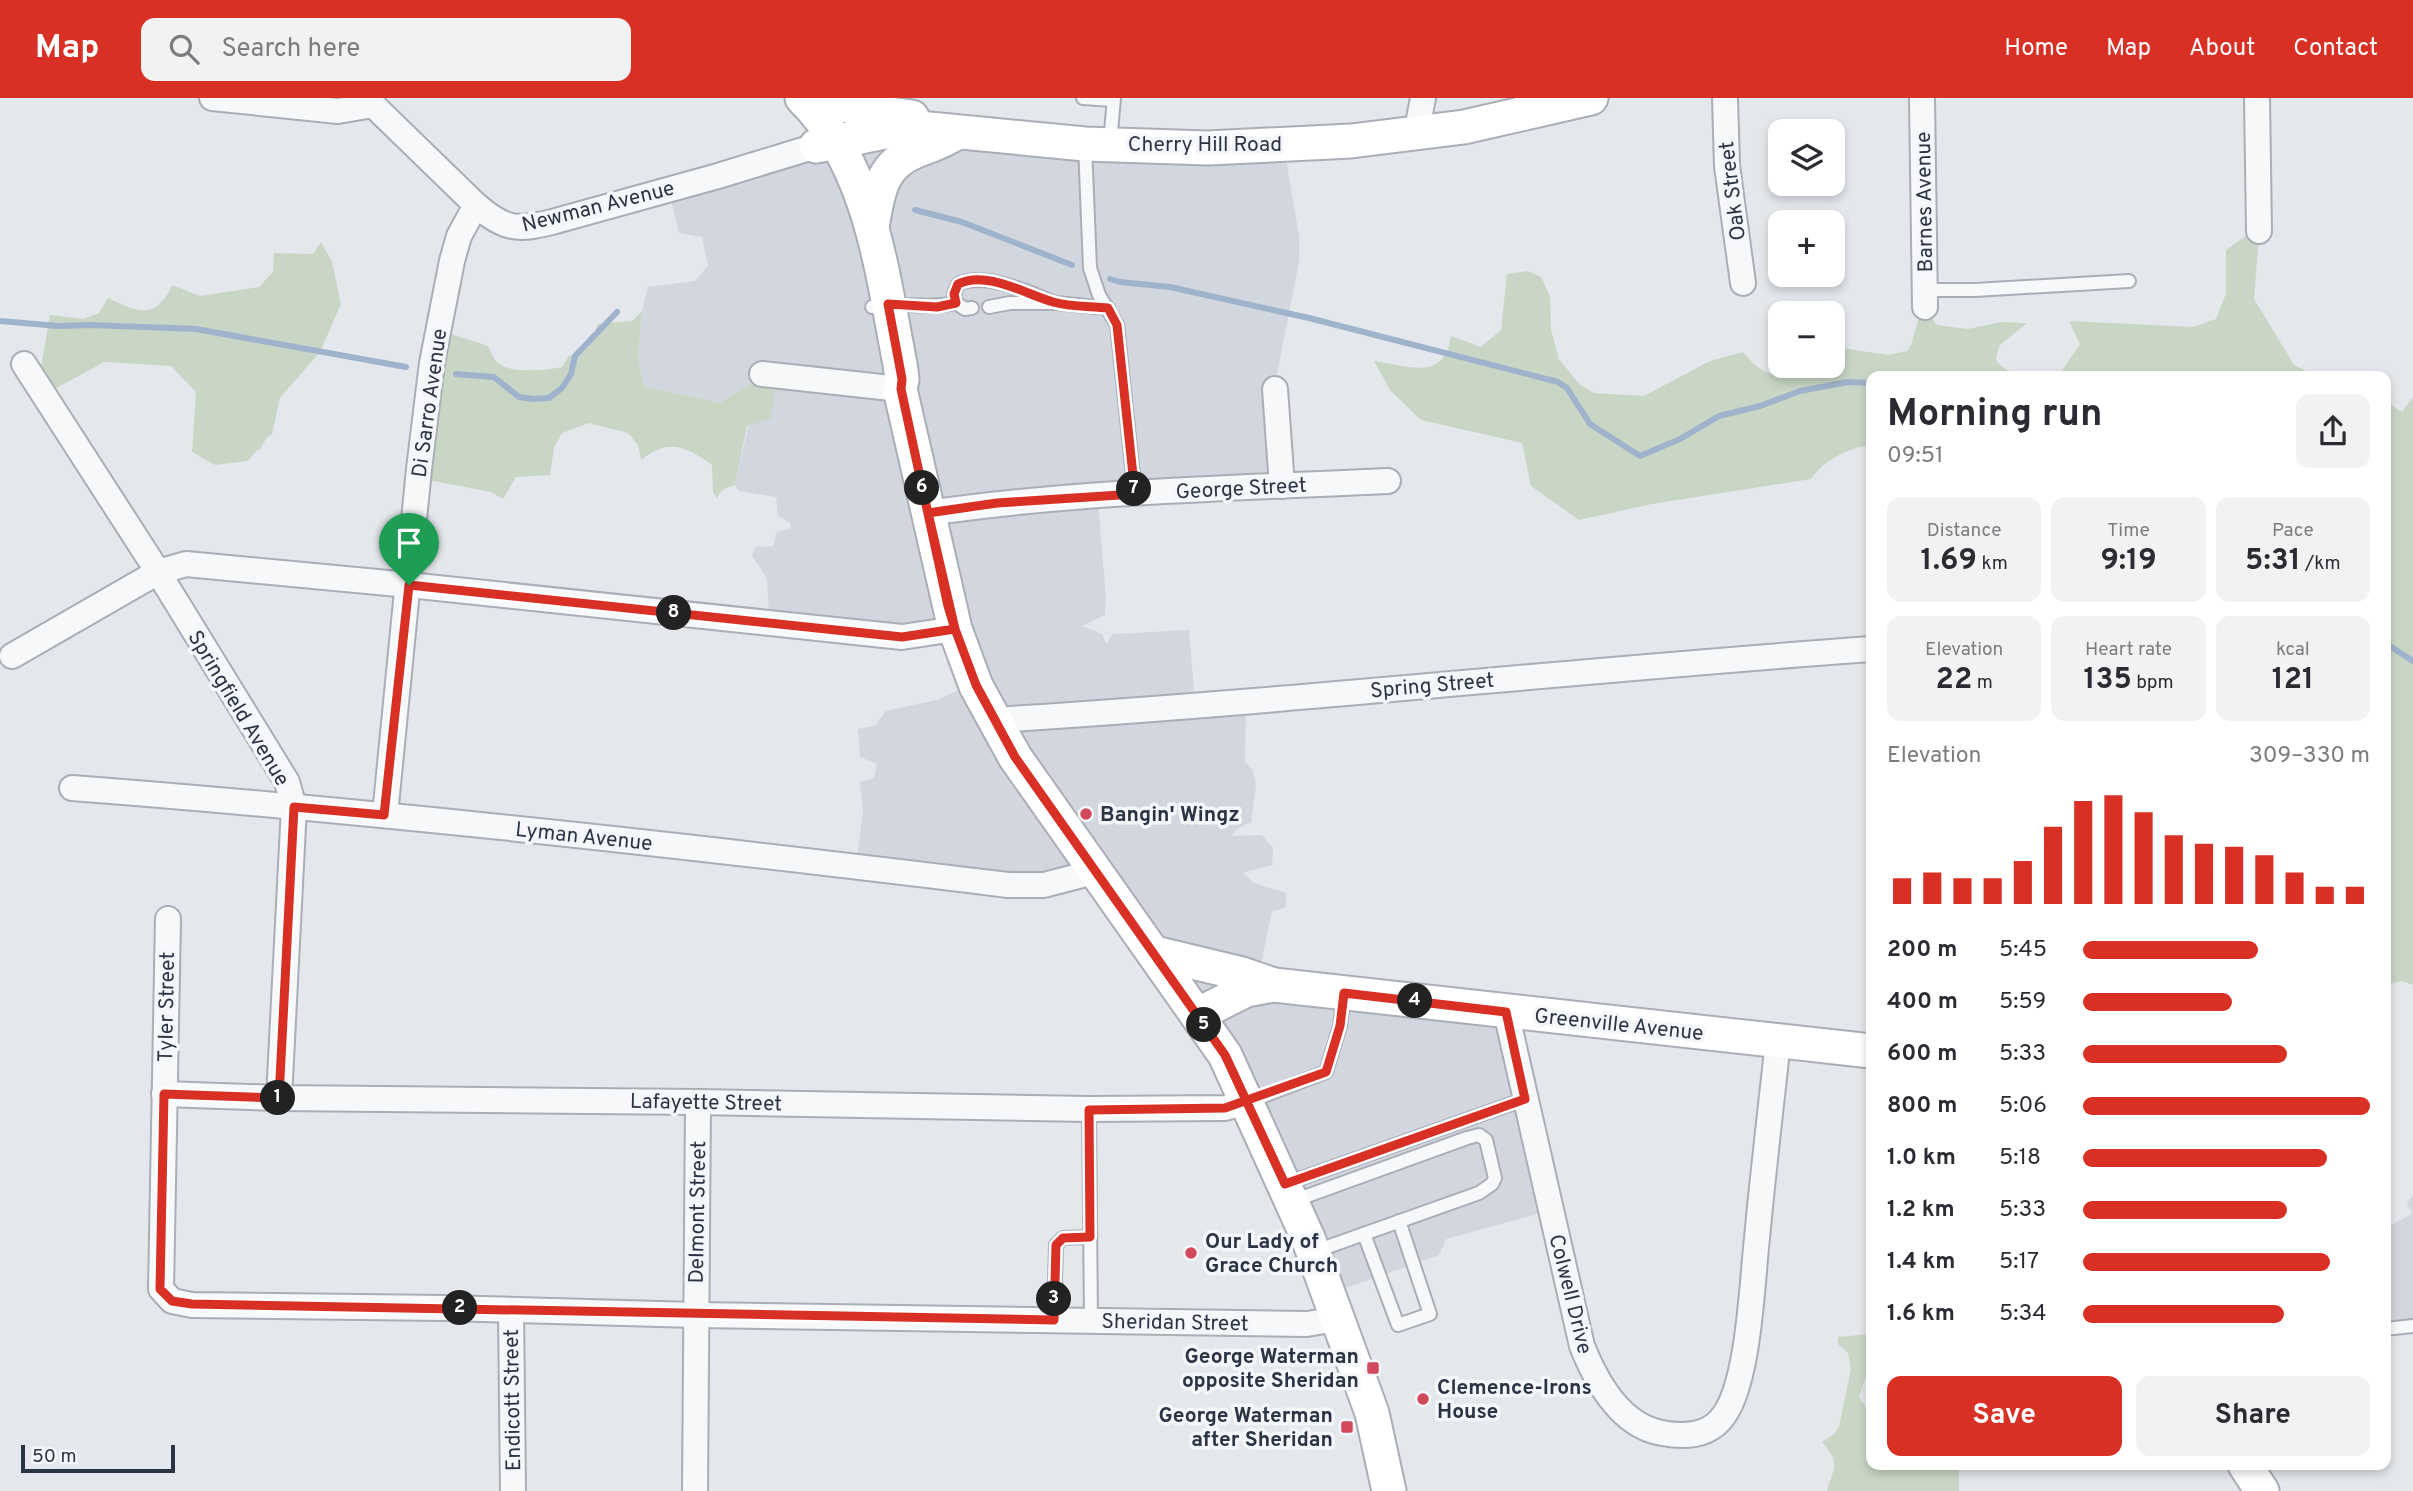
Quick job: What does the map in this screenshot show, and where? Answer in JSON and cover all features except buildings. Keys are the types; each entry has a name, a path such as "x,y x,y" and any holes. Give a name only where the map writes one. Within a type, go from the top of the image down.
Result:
{"main road":[{"path":"777,98 827,143 850,169 872,229 880,306"},
{"path":"802,98 827,143 902,379 901,389 928,513 955,629 969,670 1015,757 1225,1055 1289,1193 1313,1252 1372,1412 1389,1491"},
{"path":"817,98 867,111 1003,128 1034,139"},
{"name":"Cherry Hill Road","path":"827,143 909,127 1097,144 1208,148 1351,141 1416,134 1506,108 1591,98"},
{"path":"872,229 877,195 893,166 904,157 945,140 958,131"},
{"name":"Greenville Avenue","path":"1155,953 1242,974 1260,988 1344,993 1866,1050"},
{"path":"1197,1015 1260,988"},
{"path":"1225,1055 1237,1013 1260,988"},
{"path":"2248,1470 2262,1491"}],"street":[{"name":"Newman Avenue","path":"212,98 338,111 369,102 476,205 492,219 509,227 527,228 827,143"},
{"path":"1416,134 1423,98"},
{"name":"Oak Street","path":"1725,98 1727,166 1743,283"},
{"name":"Barnes Avenue","path":"1922,98 1926,298"},
{"path":"2257,98 2259,231"},
{"name":"Di Sarro Avenue","path":"384,815 432,363 452,261 459,236 476,205"},
{"name":"Springfield Avenue","path":"24,365 158,572 287,782 294,807 279,1098"},
{"path":"762,374 901,389"},
{"path":"1275,388 1282,486"},
{"name":"George Street","path":"928,513 997,503 1189,489 1388,481"},
{"path":"12,656 158,572 186,564 902,637 955,629"},
{"name":"Spring Street","path":"994,720 1866,649"},
{"name":"Lyman Avenue","path":"72,788 384,815 712,849 1008,884 1044,885 1094,872"},
{"name":"Tyler Street","path":"168,919 160,1289 172,1301"},
{"name":"Colwell Drive","path":"1506,1012 1582,1346 1590,1366 1605,1392 1623,1412 1646,1428 1659,1433 1686,1436 1712,1428 1721,1420 1729,1408 1740,1378 1755,1274 1778,1041"},
{"name":"Lafayette Street","path":"164,1094 1089,1110 1225,1108 1248,1102"},
{"name":"Delmont Street","path":"695,1491 698,1102"},
{"name":"Sheridan Street","path":"172,1301 192,1304 695,1315 1307,1324 1337,1319"},
{"name":"Endicott Street","path":"511,1310 513,1491"}],"lane":[{"path":"1083,98 1114,99 1097,144 1090,268 1099,295 1117,325 1135,494"},
{"path":"972,308 965,309 956,303 954,294 958,284 965,280 996,282 1056,303"},
{"path":"1926,298 1975,290 2129,281"},
{"path":"880,306 937,307 956,303"},
{"path":"989,307 1010,303 1056,303 1108,308"},
{"path":"1248,1102 1326,1072 1340,1026 1344,993"},
{"path":"1289,1193 1525,1099"},
{"path":"1089,1110 1091,1320"},
{"path":"1289,1193 1467,1138 1479,1135 1486,1140 1495,1178 1492,1184 1479,1192 1313,1252"},
{"path":"1364,1234 1398,1325 1430,1314 1399,1221"},
{"path":"1054,1320 1056,1245 1063,1238 1090,1237"},
{"path":"2391,1328 2413,1326"}],"shaded area":[{"path":"817,148 1284,148 1299,236 1299,262 1276,379 1281,480 1098,500 1105,615 1082,626 1102,634 1106,644 1113,634 1189,630 1195,703 1246,704 1245,761 1253,771 1256,786 1251,822 1237,829 1232,836 1262,835 1273,848 1272,865 1243,873 1254,883 1286,893 1286,907 1272,912 1261,963 1303,973 1504,1002 1548,1211 1446,1239 1439,1255 1329,1294 1269,1135 1077,873 946,869 857,858 863,811 860,782 874,778 877,764 860,757 858,729 875,726 886,711 937,700 972,684 954,634 769,615 767,579 752,555 756,547 773,546 777,532 791,528 790,523 778,515 776,497 739,491 735,485 759,378 720,403 644,386 638,357 642,311 648,287 695,281 708,266 702,237 679,233 667,183"},
{"path":"2413,1195 2413,1329 2391,1331 2391,1225 2412,1214 2407,1203"}],"green space":[{"path":"2257,228 2259,235 2254,299 2294,365 2306,371 2062,371 2080,344 2069,321 2193,327 2216,319 2226,294 2226,250"},
{"path":"321,242 332,262 341,304 320,352 280,398 272,434 248,461 215,465 192,452 196,392 171,366 104,362 42,396 39,379 50,315 83,319 99,313 108,298 137,310 152,309 166,296 172,285 200,296 259,287 273,272 274,253 313,254"},
{"path":"1528,271 1541,277 1550,296 1551,330 1559,359 1579,384 1594,393 1644,396 1710,361 1743,352 1768,372 1768,378 1845,378 1845,348 1888,355 1907,351 1922,307 1937,325 1968,329 2001,322 2027,323 1999,346 1996,360 2009,371 1866,371 1866,446 1837,456 1811,479 1652,504 1579,520 1531,486 1522,443 1421,420 1390,390 1374,361 1423,368 1433,365 1441,360 1451,336 1481,347 1501,330 1507,274"},
{"path":"642,311 638,357 644,386 720,403 759,378 776,379 771,418 747,426 735,485 723,489 717,498 713,492 712,465 694,453 668,447 641,460 638,445 628,433 589,423 562,433 554,448 550,475 516,477 503,499 491,492 418,478 439,330 488,346 496,361 509,368 547,369 562,367 569,356 588,348 598,324 632,321"},
{"path":"2413,397 2413,985 2402,981 2391,984 2391,405 2402,412"},
{"path":"1866,1334 1866,1377 1859,1397 1866,1408 1866,1470 1959,1470 1959,1491 1827,1491 1834,1470 1834,1460 1822,1442 1839,1427 1851,1369 1848,1353 1838,1344 1838,1337"}],"waterway":[{"path":"915,210 962,222 1072,265"},
{"path":"1110,279 1170,287 1309,318 1558,382 1567,388 1590,424 1640,456 1680,439 1719,416 1760,406 1800,391 1848,382 1866,383"},
{"path":"456,374 494,377 519,397 549,398 562,388 571,374 575,356 617,312"},
{"path":"0,321 58,326 196,329 406,367"},
{"path":"2391,647 2413,661"}],"place":[{"name":"Bangin' Wingz","path":"1086,814"},
{"name":"Our Lady of Grace Church","path":"1191,1253"},
{"name":"George Waterman opposite Sheridan","path":"1373,1368"},
{"name":"Clemence-Irons House","path":"1423,1399"},
{"name":"George Waterman after Sheridan","path":"1347,1427"}],"route":[{"path":"409,585 384,815 294,807 279,1098 164,1094 160,1289 172,1301 192,1304 695,1315 1054,1320 1056,1245 1063,1238 1090,1237 1089,1110 1225,1108 1248,1102 1326,1072 1340,1026 1344,993 1506,1012 1525,1099 1285,1184 1248,1102 1225,1055 1155,953 1094,872 1015,757 994,720 969,670 948,606 901,389 902,379 888,304 937,307 956,303 954,294 958,284 965,280 996,282 1056,303 1108,308 1117,325 1135,494 997,503 928,513 948,606 955,629 902,637 409,585"}]}
